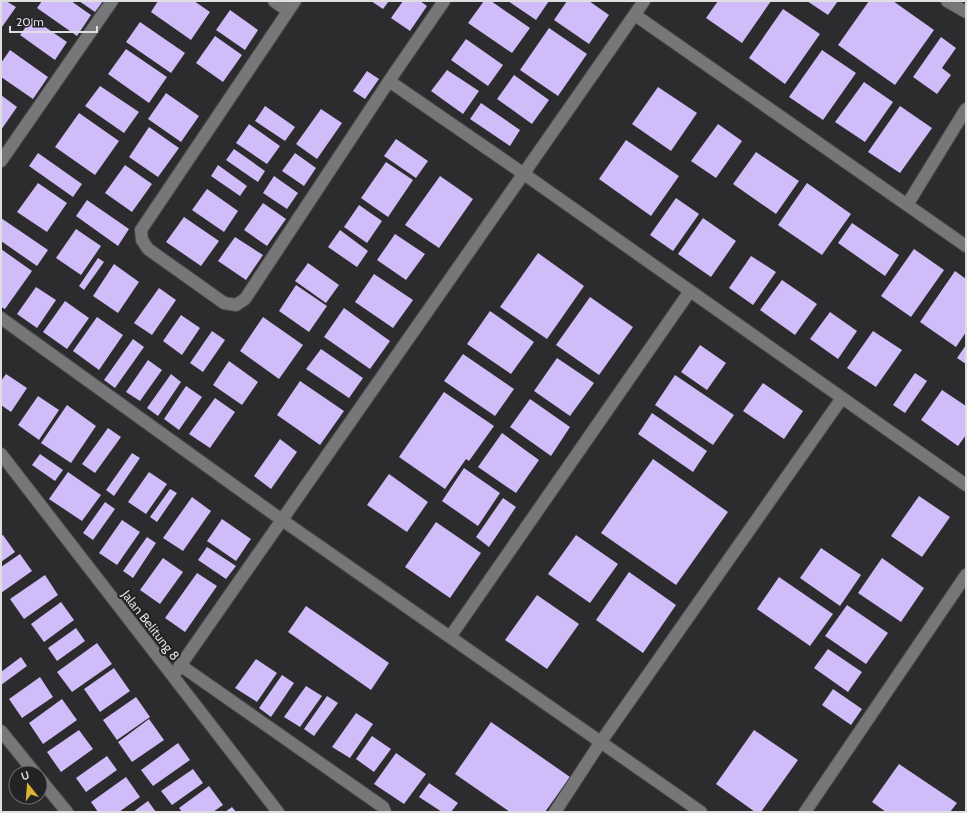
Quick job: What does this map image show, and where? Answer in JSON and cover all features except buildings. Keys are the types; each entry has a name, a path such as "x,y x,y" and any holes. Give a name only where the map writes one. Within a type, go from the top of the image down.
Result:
{"street":[{"path":"1,161 112,1"},
{"path":"274,1 292,6 142,230 142,240 148,249 224,303 236,305 245,299 389,81 444,1"},
{"path":"173,676 644,1"},
{"path":"947,1 966,12"},
{"path":"635,15 966,246"},
{"path":"389,81 524,174 966,485"},
{"path":"907,205 966,109"},
{"path":"450,637 690,291"},
{"path":"1,318 282,520 701,812"},
{"path":"555,812 600,743 842,398"},
{"name":"Jalan Belitung 8","path":"1,454 278,812"},
{"path":"805,812 966,575"},
{"name":"Jalan Belitung 8","path":"180,665 383,807 385,812"},
{"path":"1,731 29,765"},
{"path":"48,789 67,812"}]}
